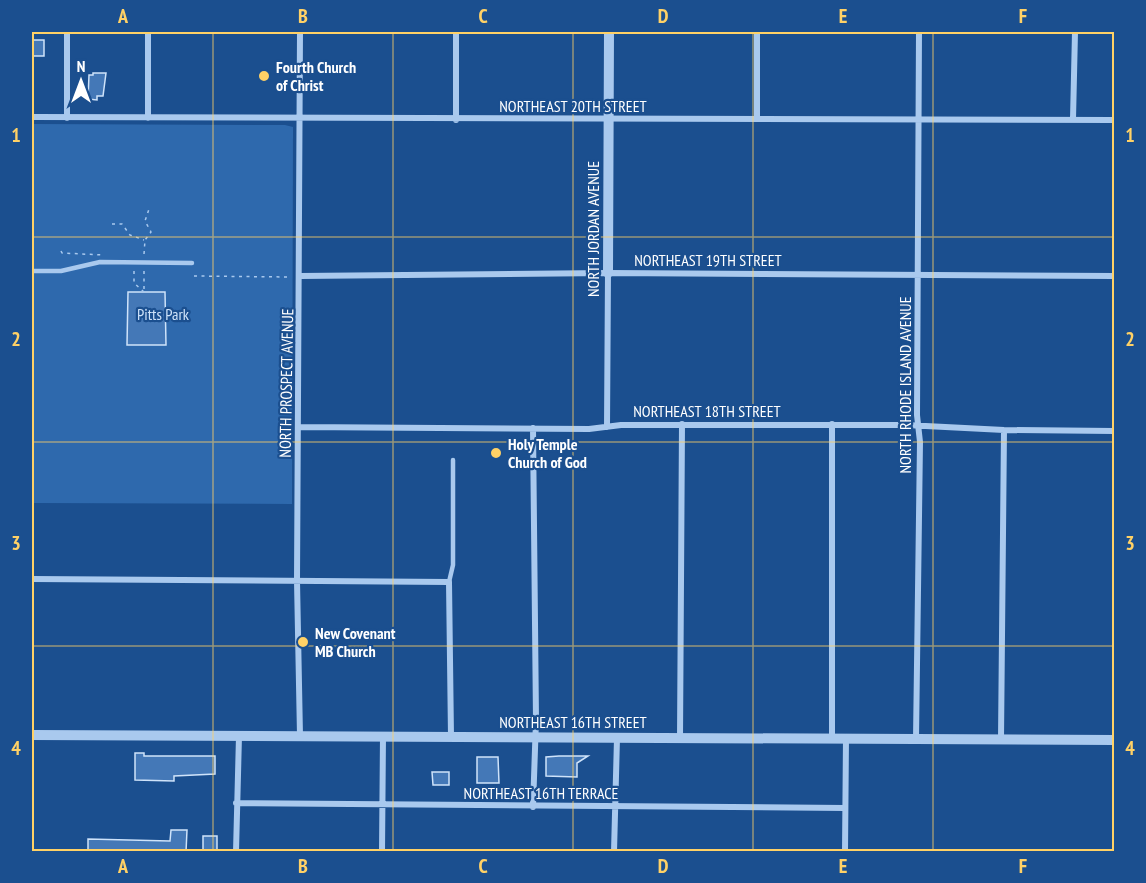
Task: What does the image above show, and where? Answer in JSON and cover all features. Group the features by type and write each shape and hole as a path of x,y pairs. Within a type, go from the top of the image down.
{"street":[{"path":"67,32 67,118"},
{"path":"148,32 148,118"},
{"name":"NORTH PROSPECT AVENUE","path":"300,32 297,581 300,736"},
{"path":"456,32 456,120"},
{"name":"NORTH JORDAN AVENUE","path":"607,427 609,32"},
{"path":"757,32 757,119"},
{"name":"NORTH RHODE ISLAND AVENUE","path":"916,739 919,32"},
{"path":"1073,119 1076,32"},
{"name":"NORTHEAST 20TH STREET","path":"32,117 456,120 1114,120"},
{"name":"NORTHEAST 19TH STREET","path":"300,276 608,273 1114,276"},
{"path":"680,738 682,424"},
{"name":"NORTHEAST 18TH STREET","path":"299,427 533,428 682,424 832,424 1004,430 1114,430"},
{"path":"832,424 832,738"},
{"path":"533,428 533,807"},
{"path":"1001,739 1004,430"},
{"path":"32,579 449,582 451,737"},
{"name":"NORTHEAST 16TH STREET","path":"32,735 1114,740"},
{"path":"236,852 239,736"},
{"path":"382,736 382,852"},
{"path":"614,852 617,738"},
{"path":"845,852 846,738"},
{"name":"NORTHEAST 16TH TERRACE","path":"236,803 845,808"}],"lane":[{"path":"32,271 61,271 102,262 192,263"},
{"path":"449,582 453,565 453,460"}],"path":[{"path":"144,247 145,240 151,232 145,221 150,206"},
{"path":"112,224 122,225 130,234 145,240"},
{"path":"62,251 103,253 102,262"},
{"path":"194,276 300,276"},
{"path":"134,279 134,283 144,292 144,279"}],"green space":[{"name":"Pitts Park","path":"32,124 285,125 293,127 292,504 32,503"}],"building":[{"path":"32,40 44,40 44,56 32,56"},
{"path":"106,73 103,96 97,96 97,100 88,99 89,75"},
{"path":"128,292 165,292 166,345 127,345"},
{"path":"135,753 144,753 144,756 215,756 215,774 174,776 174,781 135,780"},
{"path":"588,756 577,763 577,777 546,776 546,757"},
{"path":"477,757 498,757 499,783 477,783"},
{"path":"432,772 449,772 449,785 433,785"},
{"path":"171,830 187,830 186,852 88,852 88,839 170,841"},
{"path":"203,836 217,836 217,852 203,852"}],"place":[{"name":"Fourth Church of Christ","path":"264,76"},
{"name":"Holy Temple Church of God","path":"496,453"},
{"name":"New Covenant MB Church","path":"303,642"}]}
